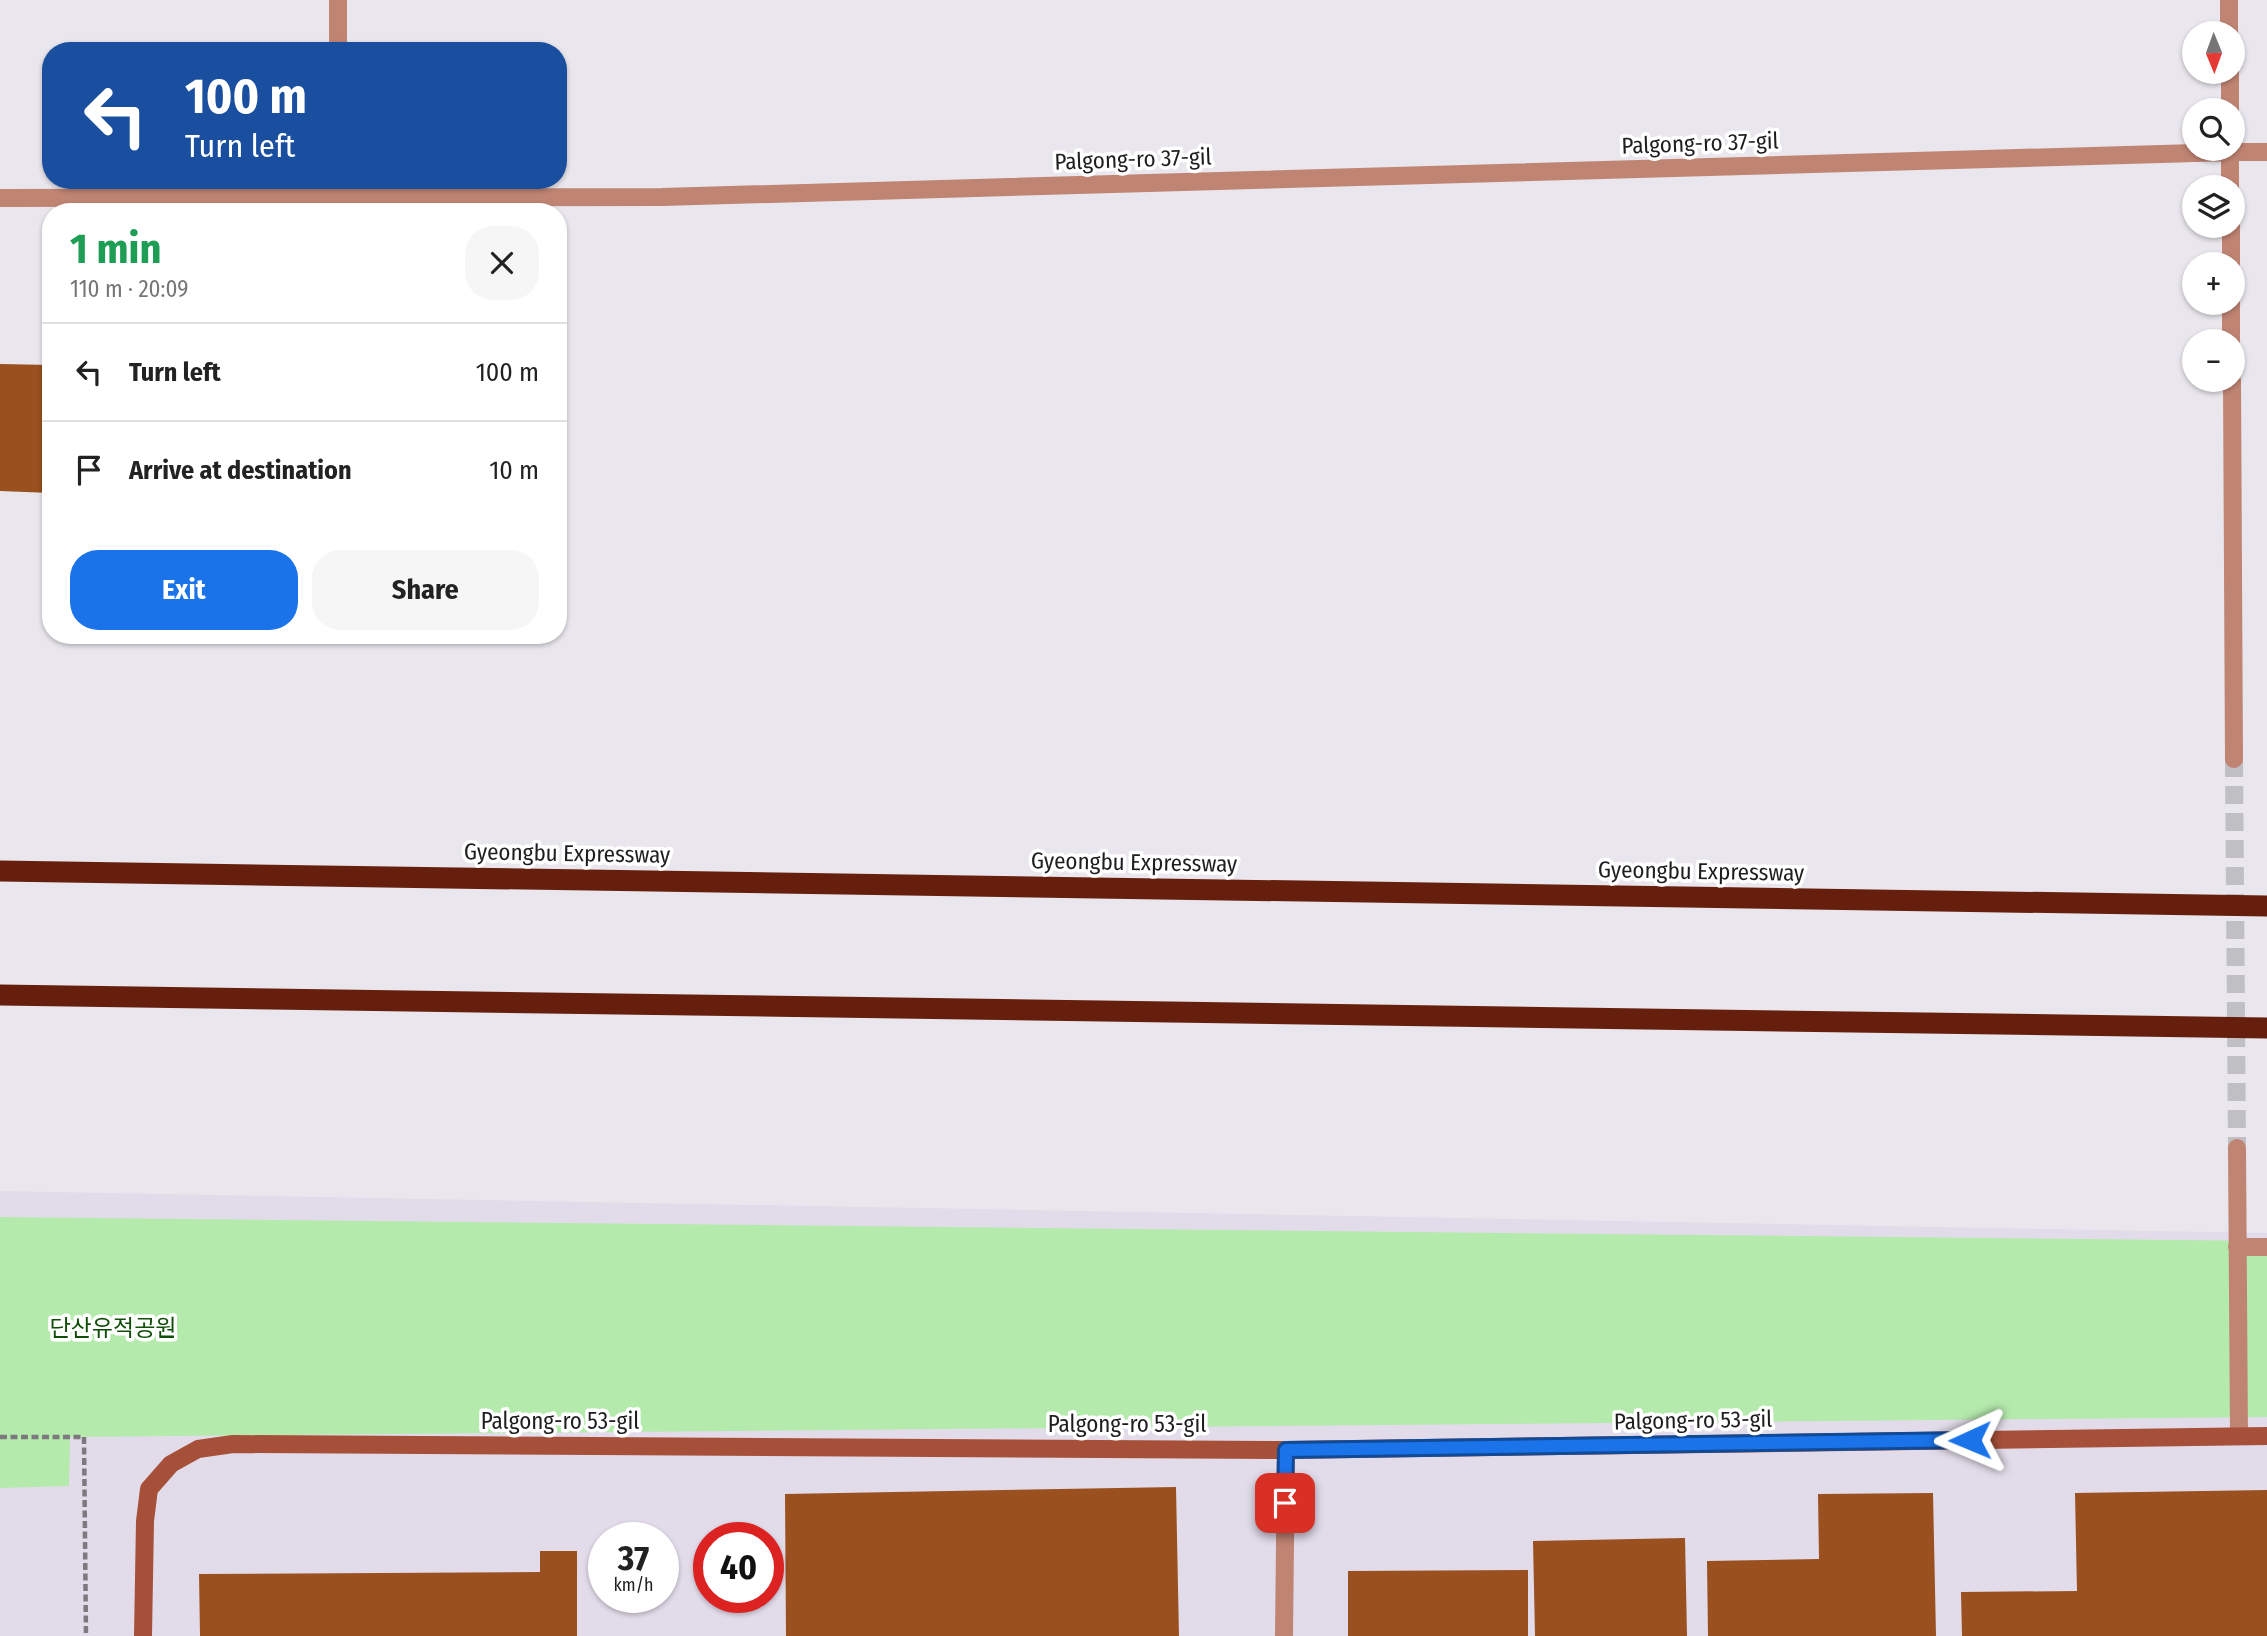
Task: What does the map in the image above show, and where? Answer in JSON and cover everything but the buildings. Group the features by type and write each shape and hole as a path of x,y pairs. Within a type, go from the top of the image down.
{"highway":[{"name":"Gyeongbu Expressway","path":"0,871 2267,906"},
{"path":"0,995 2267,1028"}],"street":[{"path":"338,0 338,42"},
{"path":"2229,0 2229,21"},
{"name":"Palgong-ro 37-gil","path":"0,198 339,189 662,197 2182,151"},
{"name":"Palgong-ro 37-gil","path":"2245,151 2267,152"},
{"path":"2232,392 2234,759"},
{"path":"2237,1148 2239,1436"},
{"path":"2237,1247 2267,1247"},
{"name":"Palgong-ro 53-gil","path":"143,1636 145,1521 149,1489 171,1464 198,1449 247,1444 1286,1450 2267,1436"},
{"path":"1284,1636 1286,1450"}],"path":[{"path":"0,1437 83,1437 86,1636"}],"shaded area":[{"path":"0,1191 2267,1233 2267,1636 0,1636"}],"green space":[{"name":"단산유적공원","path":"0,1217 2267,1241 2267,1417 70,1437 69,1486 0,1488"}],"tunnel":[{"path":"2234,759 2237,1148"}],"route":[{"path":"1285,1503 1286,1450 1970,1440"}]}
